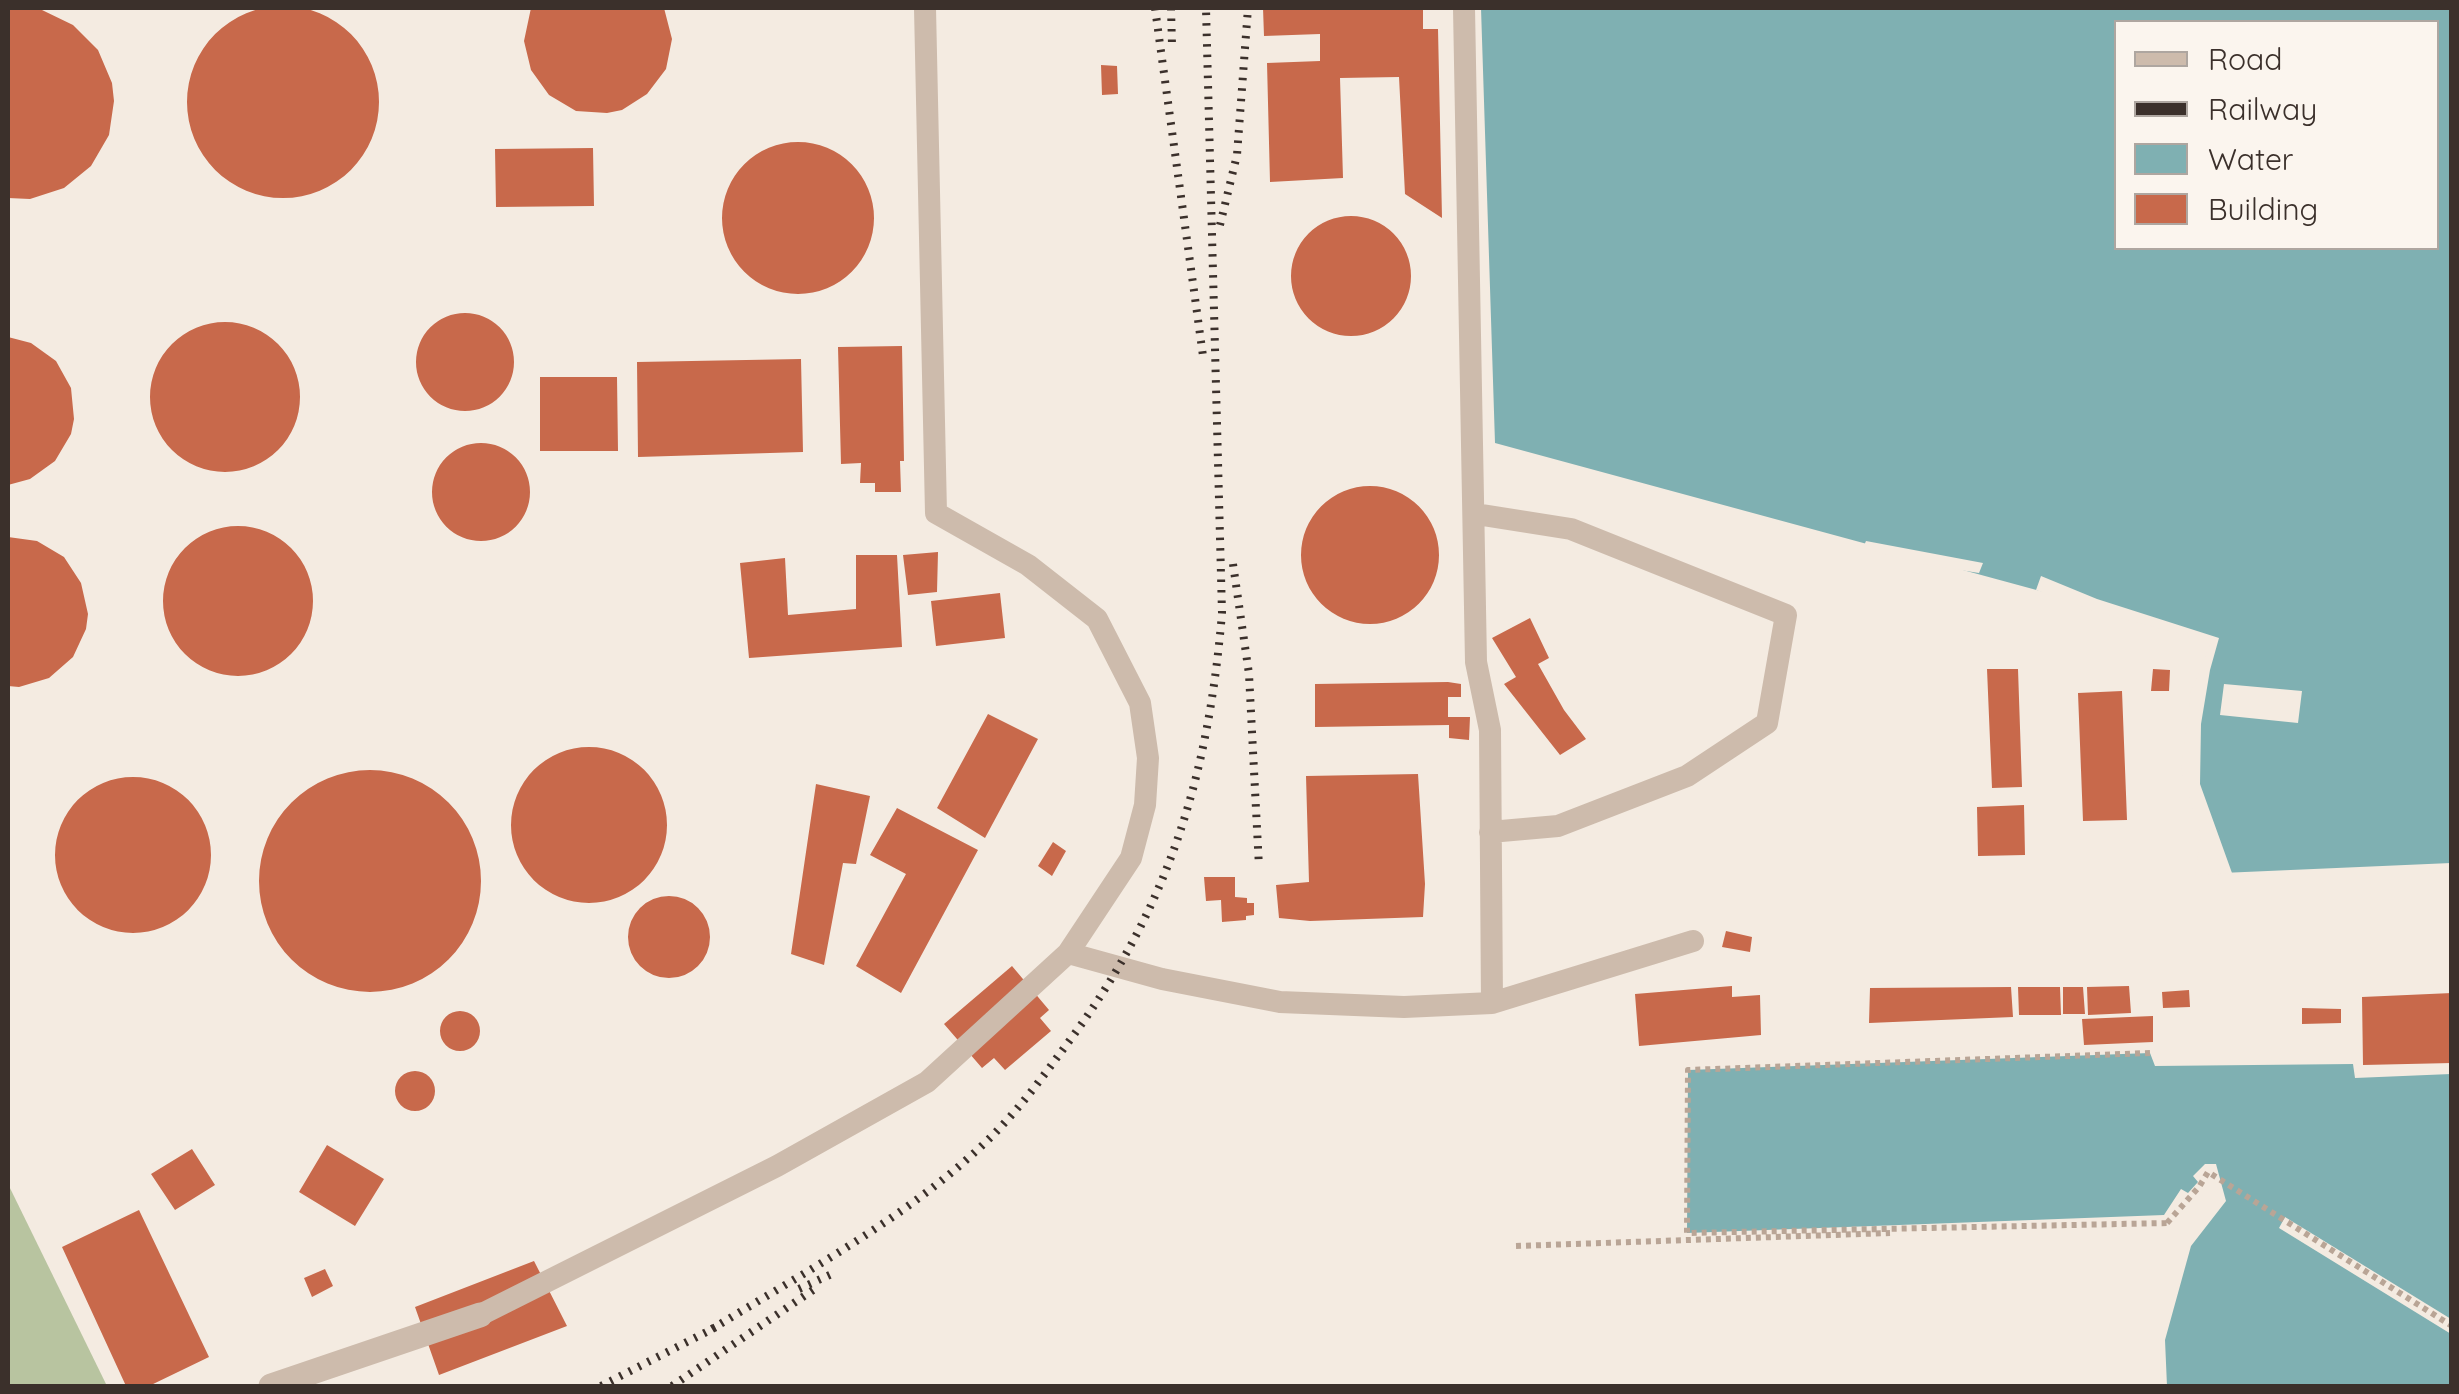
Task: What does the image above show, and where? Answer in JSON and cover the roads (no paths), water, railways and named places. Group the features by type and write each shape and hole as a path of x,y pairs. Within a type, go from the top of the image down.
{"street":[{"path":"271,1386 480,1314"}],"lane":[{"path":"480,1314 777,1166 927,1082 1068,954 1131,858 1145,805 1148,758 1140,703 1096,619 1028,565 936,513 925,8"},
{"path":"1464,8 1476,662 1490,730 1492,1003"},
{"path":"1476,514 1572,528 1786,616 1766,723 1687,776 1558,826 1490,832"},
{"path":"1068,954 1162,979 1280,1002 1404,1007 1492,1003 1693,941"}],"water":[{"path":"1481,8 2451,8 2451,863 2199,874 2206,835 2184,761 2217,639 1495,443"},
{"path":"2150,1053 2155,1066 2353,1064 2355,1078 2451,1074 2451,1386 2167,1386 2165,1340 2191,1246 2226,1201 2216,1164 2205,1164 2193,1176 2198,1182 2188,1193 2181,1189 2164,1215 1687,1233 1688,1070"}],"railway":[{"path":"1155,8 1203,356"},
{"path":"1171,8 1172,45"},
{"path":"712,1329 894,1216 961,1165 1002,1126 1100,997 1156,895 1176,842 1206,733 1222,613 1206,8"},
{"path":"1220,225 1237,155 1248,8"},
{"path":"1233,564 1249,674 1259,867"},
{"path":"799,1289 836,1272"},
{"path":"672,1386 816,1288"},
{"path":"601,1386 722,1324"}]}
